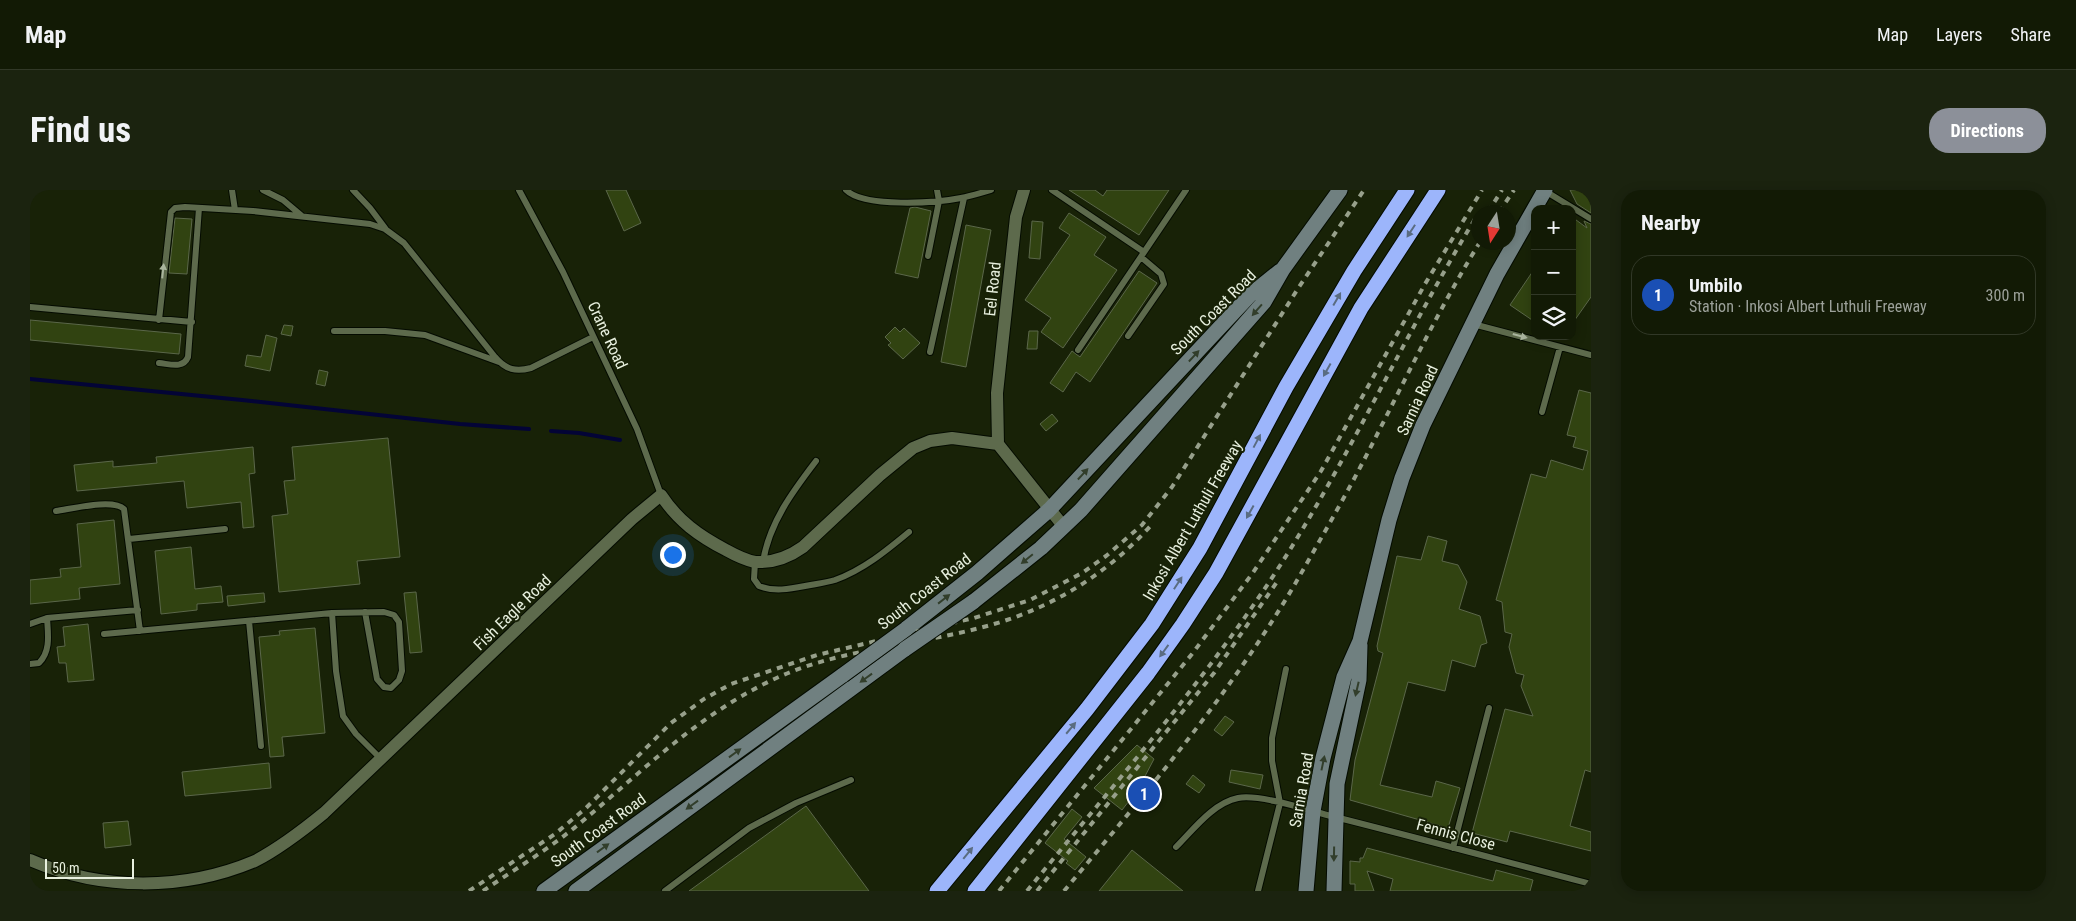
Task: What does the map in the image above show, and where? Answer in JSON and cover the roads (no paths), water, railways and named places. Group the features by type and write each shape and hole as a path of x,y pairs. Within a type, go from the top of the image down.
{"highway":[{"name":"Inkosi Albert Luthuli Freeway","path":"937,891 1087,709 1152,624 1200,548 1286,387 1354,270 1407,190"},
{"path":"975,891 1148,673 1183,624 1216,573 1361,308 1438,190"}],"street":[{"name":"Eel Road","path":"998,444 997,393 1016,217 1024,190"},
{"name":"South Coast Road","path":"576,891 905,649 973,602 1041,548 1064,527 1107,482 1264,302 1284,269 1340,190"},
{"name":"Sarnia Road","path":"1306,891 1313,811 1324,758 1344,677 1360,640 1389,520 1402,478 1423,426 1473,324 1518,235 1545,190"},
{"name":"South Coast Road","path":"544,891 906,629 977,573 1049,510 1250,295 1284,269"},
{"path":"662,495 680,520 701,536 743,558 759,562 788,556 803,547 880,475 913,448 930,441 952,438 998,444 1064,527"},
{"name":"Fish Eagle Road","path":"30,860 58,873 89,881 140,888 167,887 230,873 268,854 304,830 632,519 662,495"},
{"name":"Sarnia Road","path":"1334,891 1334,816 1340,767 1359,680 1360,640"}],"lane":[{"path":"232,190 235,210"},
{"path":"263,190 283,200 303,217"},
{"path":"353,190 386,229 400,239 422,264 500,363"},
{"name":"Crane Road","path":"519,190 563,272 644,445 662,495"},
{"path":"846,190 856,198 868,201 915,202 964,198 991,190"},
{"path":"928,256 939,201 937,190"},
{"path":"1052,190 1142,255 1161,274 1164,284 1128,336"},
{"path":"1078,350 1186,190"},
{"path":"1545,190 1591,219"},
{"path":"930,352 964,198"},
{"path":"159,320 170,212 177,207 235,210 370,224 386,229"},
{"path":"159,363 180,365 186,362 192,322 199,208"},
{"path":"30,307 192,322"},
{"path":"1473,324 1591,355"},
{"path":"334,331 385,331 425,335 500,363 516,371 531,368 593,338"},
{"path":"1542,412 1560,347"},
{"path":"816,461 771,530 754,579 759,586 777,590 792,589 834,580 875,560 909,532"},
{"path":"56,512 102,505 121,506 124,510 140,631"},
{"path":"128,539 226,529"},
{"path":"30,624 47,618 138,610"},
{"path":"104,634 332,613 365,612 384,612 394,615 399,619 402,671 399,680 391,688 384,687 377,679 365,612"},
{"path":"332,613 337,679 343,716 356,734 381,759"},
{"path":"30,664 39,663 46,654 48,639 47,618"},
{"path":"249,621 261,746"},
{"path":"1258,891 1280,803 1272,761 1272,738 1275,715 1286,669"},
{"path":"1453,848 1489,708"},
{"path":"665,891 749,828 796,803 851,780"},
{"name":"Fennis Close","path":"1176,847 1205,818 1231,800 1246,798 1280,803 1334,816 1591,884"},
{"path":"564,877 576,891"}],"waterway":[{"path":"30,379 460,424 529,429"},
{"path":"551,431 579,433 620,440"}],"railway":[{"path":"469,891 555,834 586,808 671,723 704,699 731,684 817,655 974,618 1030,600 1082,573 1106,556 1142,525 1172,487 1299,287 1364,190"},
{"path":"999,891 1192,654 1252,574 1321,471 1425,284 1482,190"},
{"path":"1492,205 1502,190"},
{"path":"1504,205 1514,190"},
{"path":"1027,891 1191,690 1281,564 1357,434 1452,257 1471,226"},
{"path":"1064,891 1186,742 1270,625 1347,492 1431,330 1475,250"},
{"path":"483,891 568,833 670,746 693,729 717,712 770,681 824,661 994,624 1039,607 1081,585 1101,571 1137,540 1153,523"},
{"path":"1037,891 1214,673 1279,579"}],"place":[{"name":"Umbilo","path":"1144,794"}]}
